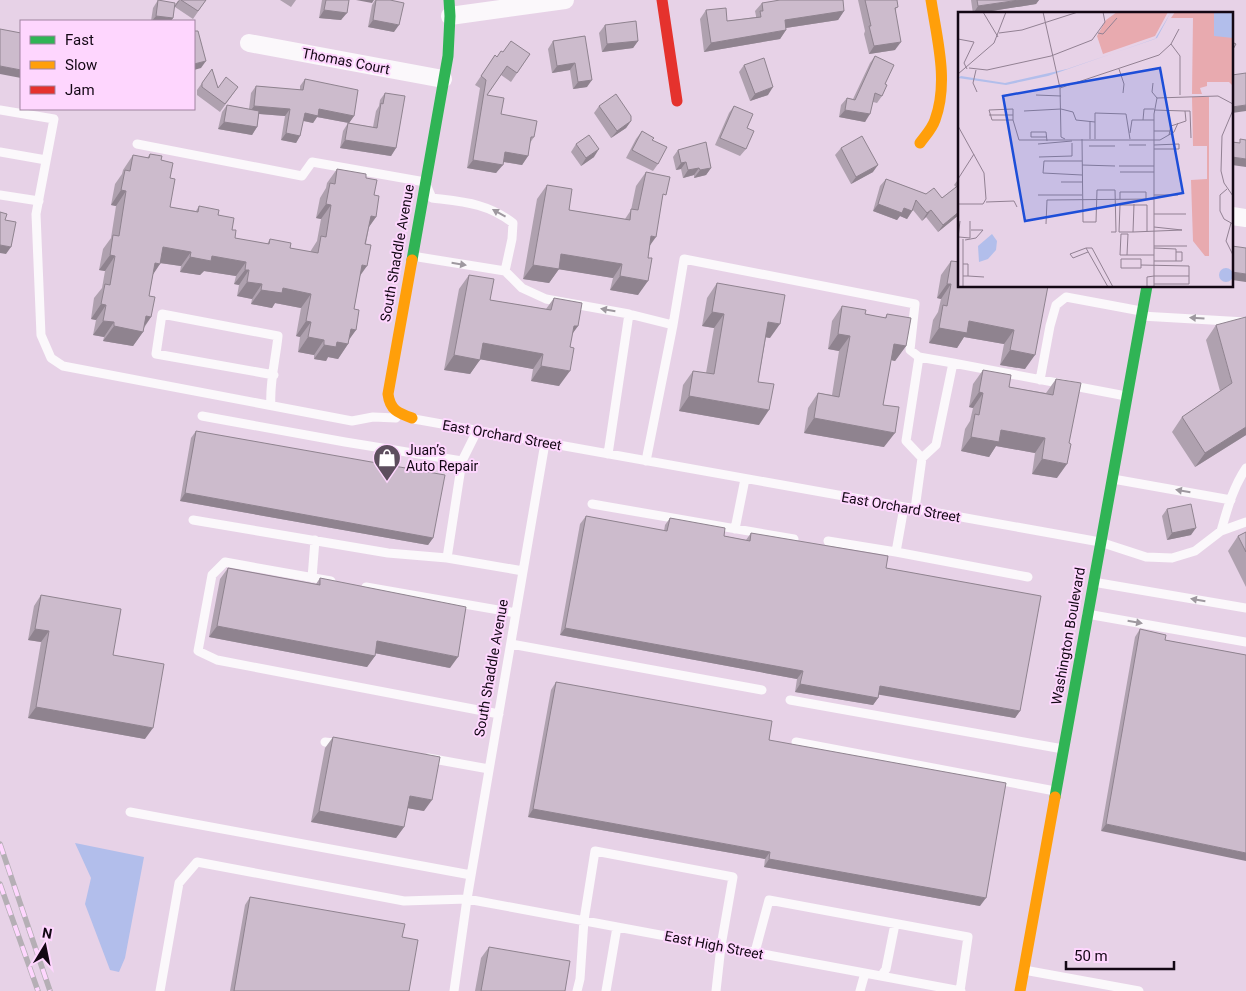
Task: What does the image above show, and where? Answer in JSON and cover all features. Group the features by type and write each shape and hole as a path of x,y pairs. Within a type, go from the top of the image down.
{"street":[{"path":"449,8 565,0"},
{"path":"662,0 677,101"},
{"path":"920,143 934,122 941,94 942,77 931,0"},
{"name":"South Shaddle Avenue","path":"412,418 392,410 388,394 448,56 449,8"},
{"name":"Thomas Court","path":"249,43 443,79"},
{"name":"Washington Boulevard","path":"1020,991 1147,288"}],"lane":[{"name":"East Orchard Street","path":"0,110 54,119 36,214 41,335 51,358 63,366 352,421 373,417 412,418 1100,542 1146,557 1172,558 1195,551 1220,531"},
{"path":"137,144 302,176 312,162 425,182 432,198 476,204 498,212 513,223 506,272"},
{"path":"0,152 46,160"},
{"path":"0,195 39,201"},
{"path":"412,256 506,272 522,288 546,300 629,314 673,325"},
{"path":"646,461 673,325 684,258 915,304 910,350 919,357 1126,396"},
{"path":"1040,380 1056,305 1066,298 1142,313 1246,322"},
{"path":"271,405 270,394 274,375 278,336 162,314 156,354 274,375"},
{"path":"608,454 629,314"},
{"path":"919,357 906,441 922,458"},
{"path":"914,509 922,458 936,445 952,363"},
{"path":"202,416 462,461"},
{"path":"447,558 462,461 477,430"},
{"name":"South Shaddle Avenue","path":"454,991 467,899 545,443"},
{"path":"1220,531 1240,476 1246,468"},
{"path":"1111,478 1231,500"},
{"path":"735,529 745,479"},
{"path":"592,504 794,539"},
{"path":"896,552 904,507"},
{"path":"193,520 388,553 447,558 523,571"},
{"path":"1220,531 1246,522"},
{"path":"312,578 315,540"},
{"path":"828,541 1028,577"},
{"path":"341,583 225,562 212,575 198,651 217,660 499,714"},
{"path":"1093,582 1246,608"},
{"path":"360,586 516,614"},
{"path":"1087,614 1246,642"},
{"path":"511,644 762,690"},
{"path":"790,700 1063,749"},
{"path":"324,742 352,746"},
{"path":"796,742 1055,791"},
{"path":"415,756 489,769"},
{"path":"130,812 471,875"},
{"path":"577,991 580,979 584,920 595,851 733,877 721,946 716,991"},
{"name":"East High Street","path":"160,991 179,883 197,862 404,901 467,899 960,991"},
{"path":"755,952 769,900 968,937 960,991"},
{"path":"881,976 886,969 895,924"},
{"path":"606,991 617,926"},
{"path":"1023,970 1139,991"},
{"path":"860,991 865,973"}],"water":[{"path":"75,843 144,857 125,958 119,972 110,970 85,904 91,878"}],"building":[{"path":"158,0 175,3 173,18 156,16"},
{"path":"181,0 206,0 198,11"},
{"path":"326,0 349,0 347,13 324,10"},
{"path":"376,0 404,3 399,25 373,20"},
{"path":"780,0 843,0 844,11 785,20 786,30 711,43 706,10 726,8 727,21 761,17 760,11 763,11 762,3"},
{"path":"865,0 897,0 898,7 895,8 901,42 874,46"},
{"path":"977,0 1019,0 978,6"},
{"path":"636,21 638,41 607,44 605,25"},
{"path":"0,29 20,33 20,70 0,66"},
{"path":"195,31 198,31 206,61 195,64"},
{"path":"585,36 592,80 578,82 575,63 557,66 553,41"},
{"path":"511,41 530,54 517,73 507,66 487,95 504,98 501,114 537,121 534,137 531,137 528,156 505,152 503,165 473,160 486,80 481,76 495,55 497,57 501,51 503,52"},
{"path":"875,56 894,65 885,84 887,85 882,96 875,93 870,114 845,110 847,98 855,100"},
{"path":"764,58 773,87 755,94 744,65"},
{"path":"212,69 218,88 226,77 238,87 225,104 202,87 202,83"},
{"path":"1246,73 1246,105 1234,107 1234,75"},
{"path":"305,79 358,90 354,116 319,109 318,116 305,113 300,136 286,133 290,109 254,106 256,86 303,90"},
{"path":"385,93 405,96 396,148 345,140 348,123 377,128 381,103 383,104"},
{"path":"616,94 631,116 631,121 617,131 599,106"},
{"path":"227,105 259,111 257,127 224,122"},
{"path":"734,106 753,114 747,128 754,131 746,149 720,138"},
{"path":"642,131 654,138 652,140 667,147 658,164 632,150"},
{"path":"589,135 599,149 586,158 576,144"},
{"path":"862,136 878,165 856,177 841,148"},
{"path":"1240,139 1246,140 1246,159 1234,157 1234,142 1240,143"},
{"path":"706,142 711,168 688,170 686,162 681,163 678,150"},
{"path":"150,154 162,156 161,160 173,163 170,178 175,179 170,207 198,212 199,206 219,210 218,215 234,218 232,230 236,230 235,238 269,244 270,239 291,243 290,248 318,253 321,236 326,237 331,205 326,204 330,183 335,184 337,169 366,174 366,178 377,180 374,195 379,196 376,217 371,216 365,244 371,245 367,266 362,265 354,309 359,310 356,330 351,329 348,344 337,342 336,347 324,345 324,340 308,337 311,322 306,321 311,294 283,288 282,293 261,290 262,284 247,282 249,270 245,270 246,262 212,256 211,261 190,257 191,252 163,247 160,264 155,263 149,296 155,297 151,317 146,316 143,332 114,326 114,322 103,321 106,305 101,304 105,284 110,285 115,256 110,255 113,235 119,236 126,191 121,190 125,170 130,171 133,155 149,158"},
{"path":"646,172 670,177 666,195 663,194 656,237 651,236 648,258 652,258 648,281 620,276 622,264 561,254 559,269 533,265 547,185 572,189 569,210 630,220 631,209 638,210"},
{"path":"886,179 926,194 934,188 942,198 958,186 958,213 943,225 931,210 927,213 916,200 912,211 904,208 902,213 878,204"},
{"path":"0,212 7,214 5,220 16,222 11,247 0,245"},
{"path":"1234,246 1246,248 1246,274 1234,272"},
{"path":"951,261 958,262 958,288 1048,288 1035,355 1010,350 1014,330 969,321 967,333 939,328 943,305 947,306 951,284 947,284"},
{"path":"469,275 494,279 490,300 551,310 554,298 582,303 578,326 574,326 570,347 574,348 570,371 541,366 543,354 483,343 480,360 454,355"},
{"path":"717,283 785,295 780,324 768,322 758,382 774,384 769,410 689,396 693,371 714,374 724,314 712,312"},
{"path":"842,306 866,310 865,314 886,318 887,314 911,318 906,346 894,344 883,405 899,407 895,433 814,418 818,393 839,397 850,336 838,334"},
{"path":"1246,317 1246,427 1205,453 1182,417 1232,383 1216,325"},
{"path":"983,370 1011,375 1009,387 1053,395 1056,379 1081,383 1069,443 1071,444 1067,464 1042,459 1045,438 1001,430 999,442 971,437 975,414 979,415 983,393 979,392"},
{"path":"196,431 445,475 433,538 185,493"},
{"path":"1191,504 1196,528 1172,533 1167,509"},
{"path":"586,516 667,531 670,518 725,528 724,536 750,541 751,533 888,556 886,568 1041,596 1020,711 880,686 878,698 800,684 803,671 565,628"},
{"path":"1246,532 1246,552 1238,536"},
{"path":"228,568 320,585 320,578 466,607 458,657 377,641 375,656 217,626"},
{"path":"41,595 121,609 113,655 164,664 153,728 36,707 49,631 35,629"},
{"path":"1140,629 1166,635 1165,640 1246,655 1246,853 1106,824"},
{"path":"556,682 772,721 769,740 1006,783 986,898 769,859 770,852 533,809"},
{"path":"333,737 440,757 432,800 410,796 404,827 319,811"},
{"path":"250,897 405,924 402,937 418,940 409,991 234,991"},
{"path":"489,947 570,961 565,991 481,991"}],"railway":[{"path":"0,844 50,991"},
{"path":"0,884 38,991"}],"traffic: fast":[{"path":"412,260 448,56 449,0"},
{"path":"1055,797 1147,288"}],"traffic: slow":[{"path":"920,143 934,123 941,91 941,60 931,0"},
{"path":"412,260 388,394 393,407 412,418"},
{"path":"1020,991 1055,797"}],"traffic: jam":[{"path":"662,0 677,101"}],"place":[{"name":"Juan’s Auto Repair","path":"387,482"}]}
